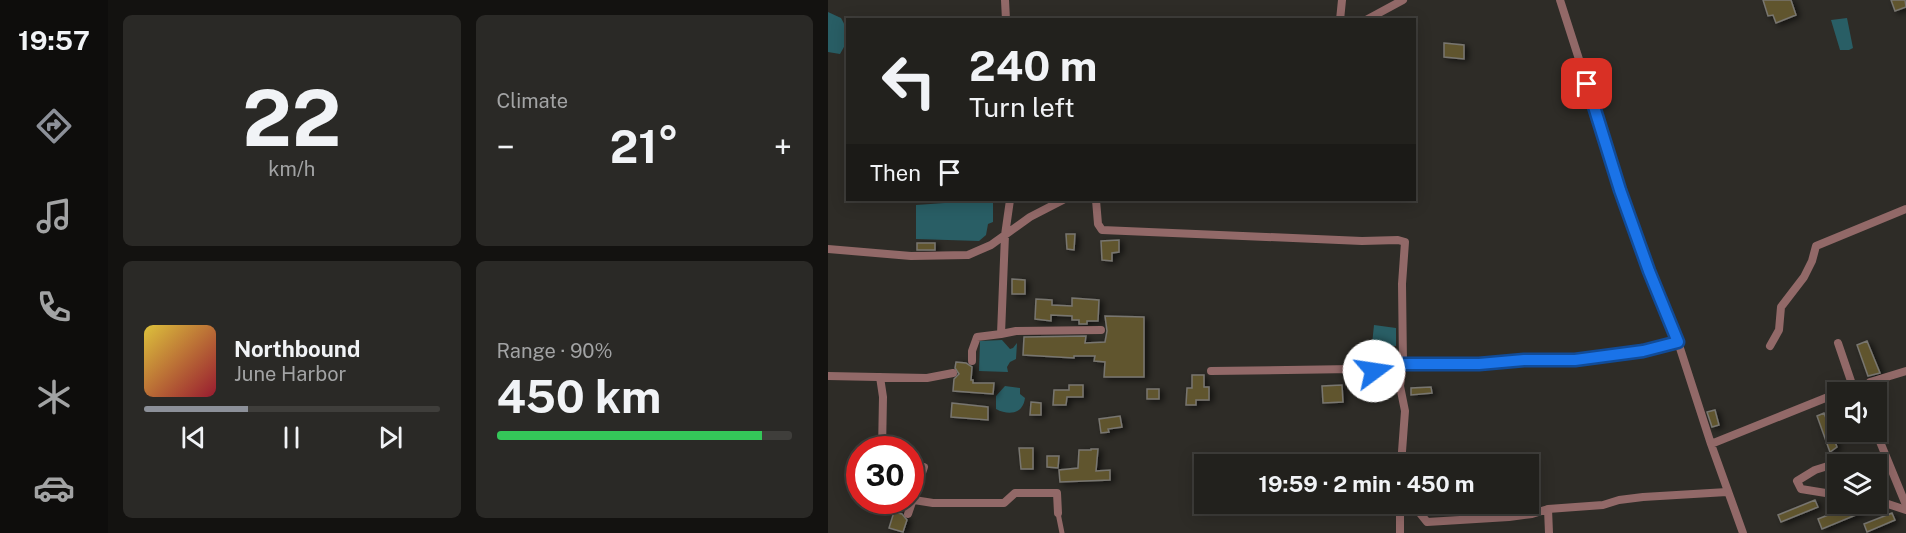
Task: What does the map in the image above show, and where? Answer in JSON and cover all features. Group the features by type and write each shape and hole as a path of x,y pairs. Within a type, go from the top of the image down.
{"street":[{"path":"1005,0 1006,18"},
{"path":"1340,18 1342,0"},
{"path":"1370,18 1403,0"},
{"path":"1560,0 1620,190 1678,342 1727,492 1743,533"},
{"path":"1001,334 1005,235 1010,201"},
{"path":"828,249 911,256 968,255 991,245 1030,218 1061,201"},
{"path":"1096,201 1098,224 1102,230 1362,241 1398,240 1405,243 1400,386 1405,411 1402,454"},
{"path":"1770,346 1779,330 1781,307 1803,277 1812,261 1816,246 1906,208"},
{"path":"972,361 972,351 977,337 1016,331 1101,330"},
{"path":"1211,371 1353,369 1374,371 1390,364 1479,364 1524,360 1575,360 1643,351 1678,342"},
{"path":"1838,343 1851,382"},
{"path":"1870,382 1906,371"},
{"path":"828,375 927,378 953,373"},
{"path":"880,377 883,397 882,436"},
{"path":"1711,444 1827,397"},
{"path":"1880,442 1906,507"},
{"path":"1827,466 1815,470 1797,481 1801,489 1827,493"},
{"path":"1539,512 1548,509 1603,505 1642,497 1727,492"},
{"path":"924,501 1004,502 1014,493 1057,493 1062,533"},
{"path":"1887,503 1906,507"},
{"path":"1548,509 1549,533"},
{"path":"1400,514 1400,533"},
{"path":"1421,514 1427,522 1532,514"}],"water":[{"path":"828,12 841,18 846,40 840,54 828,52"},
{"path":"1847,18 1853,48 1840,50 1831,20"},
{"path":"993,201 993,222 988,224 986,235 979,241 916,239 916,205"},
{"path":"1374,325 1396,328 1396,346 1372,344"},
{"path":"1002,340 1010,349 1017,343 1016,359 1010,362 1007,367 1008,372 979,371 980,341"},
{"path":"1005,386 1020,388 1020,394 1025,398 1024,403 1015,412 996,409 996,396"}],"building":[{"path":"1763,0 1791,0 1796,15 1776,23 1773,15 1768,16"},
{"path":"1891,0 1905,0 1906,7 1895,11"},
{"path":"1444,43 1464,45 1464,59 1444,57"},
{"path":"1066,234 1075,234 1074,250 1067,249"},
{"path":"1119,240 1119,252 1112,253 1112,261 1102,260 1101,241"},
{"path":"917,243 935,243 935,250 917,250"},
{"path":"1012,279 1025,280 1025,294 1012,294"},
{"path":"1072,298 1099,300 1098,321 1079,324 1079,320 1072,320 1072,316 1051,315 1051,321 1035,319 1036,299 1052,300 1052,305 1072,306"},
{"path":"1105,316 1144,317 1144,377 1104,377 1105,362 1094,361 1095,356 1074,356 1074,358 1023,355 1024,337 1086,336 1085,343 1105,342 1107,331"},
{"path":"1867,341 1880,373 1868,376 1857,345"},
{"path":"956,362 966,363 972,367 971,380 973,383 994,383 993,394 953,391 954,379 959,374 955,368"},
{"path":"1192,375 1204,375 1204,387 1209,387 1209,400 1196,400 1196,405 1186,405 1187,388 1192,388"},
{"path":"1069,385 1083,385 1083,397 1067,397 1066,405 1053,405 1054,390 1069,390"},
{"path":"1342,385 1343,402 1323,403 1322,386"},
{"path":"1431,387 1432,393 1411,395 1411,388"},
{"path":"1147,389 1159,389 1159,399 1147,399"},
{"path":"1031,402 1041,403 1041,415 1030,415"},
{"path":"952,403 988,407 988,420 951,417"},
{"path":"1715,410 1719,425 1712,427 1707,412"},
{"path":"1824,413 1827,421 1827,442 1835,442 1837,447 1830,452 1817,416"},
{"path":"1120,416 1122,427 1108,429 1109,432 1101,433 1099,419"},
{"path":"1019,448 1033,448 1033,469 1021,469"},
{"path":"1098,449 1096,471 1110,470 1110,480 1060,482 1059,470 1078,468 1079,450"},
{"path":"1047,456 1059,456 1058,468 1047,467"},
{"path":"1815,500 1818,507 1781,522 1778,515"},
{"path":"1892,513 1895,520 1867,532 1864,524"},
{"path":"893,514 902,514 907,520 903,532 889,528"},
{"path":"1831,514 1858,514 1822,529 1818,519"}],"route":[{"path":"1374,371 1390,364 1479,364 1524,360 1575,360 1643,351 1678,342 1620,190 1587,84"}]}
